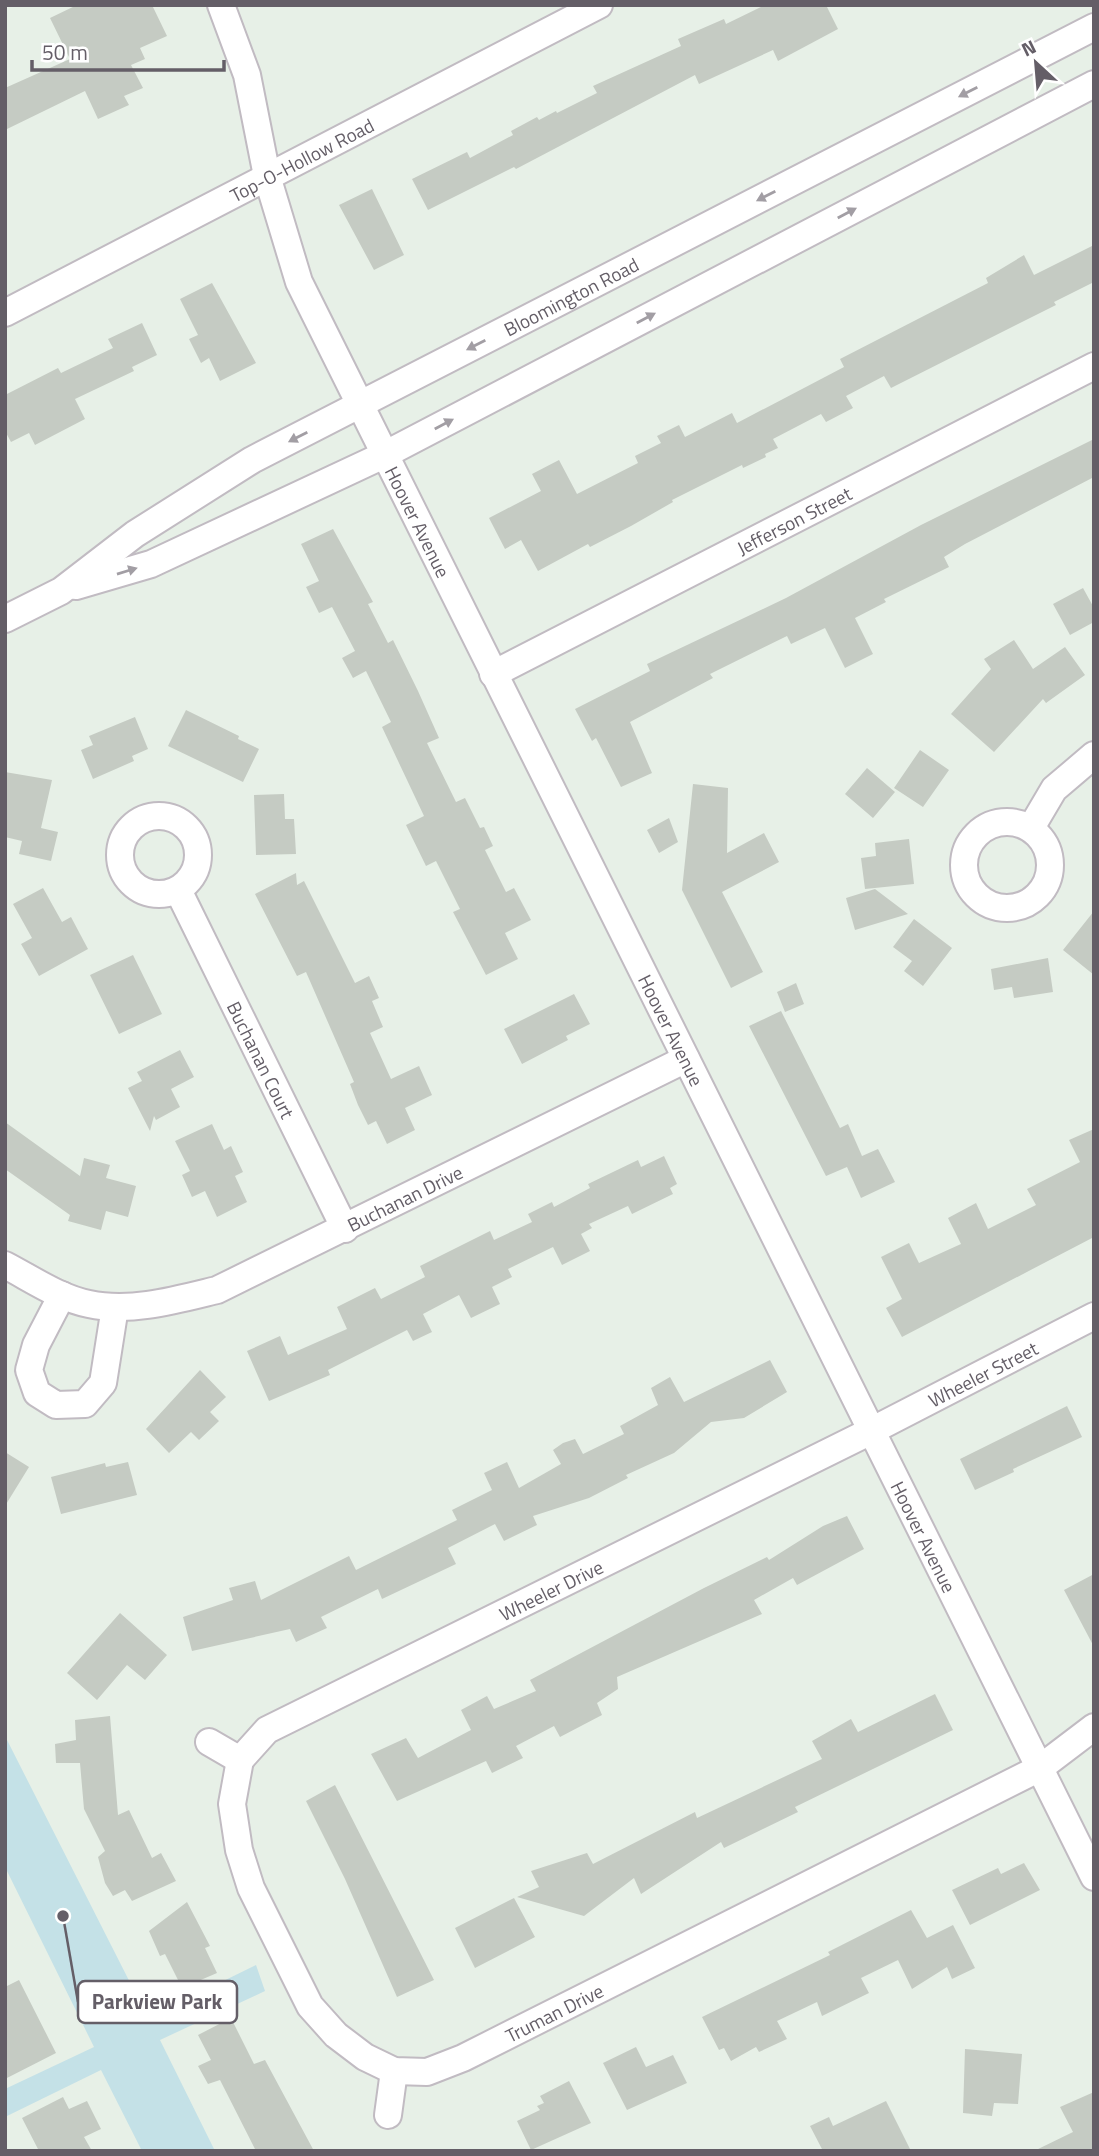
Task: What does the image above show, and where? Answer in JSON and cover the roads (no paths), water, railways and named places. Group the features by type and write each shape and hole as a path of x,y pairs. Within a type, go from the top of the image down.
{"street":[{"name":"Hoover Avenue","path":"221,5 247,75 267,176 299,282 358,406 1094,1877"},
{"name":"Top-O-Hollow Road","path":"5,313 599,5"},
{"name":"Bloomington Road","path":"61,591 135,534 252,460 1094,27"},
{"name":"Bloomington Road","path":"5,619 61,591 151,564 384,455 1094,84"},
{"name":"Jefferson Street","path":"493,674 1094,366"},
{"path":"1031,828 1054,789 1094,755"},
{"name":"Buchanan Court","path":"178,890 345,1229"},
{"name":"Buchanan Drive","path":"5,1265 62,1295 88,1304 115,1307 166,1303 217,1290 685,1059"},
{"path":"62,1295 36,1345 29,1370 37,1393 56,1405 85,1404 103,1383 115,1307"},
{"name":"Wheeler Street","path":"871,1431 1094,1315"},
{"name":"Wheeler Drive","path":"240,1760 267,1730 871,1431"},
{"name":"Truman Drive","path":"240,1760 232,1804 239,1850 251,1888 310,2006 336,2035 365,2057 394,2071 427,2072 463,2057 1040,1768 1094,1727"},
{"path":"209,1742 240,1760"},
{"path":"388,2115 394,2071"}],"place":[{"name":"Parkview Park","path":"63,1916"}]}
